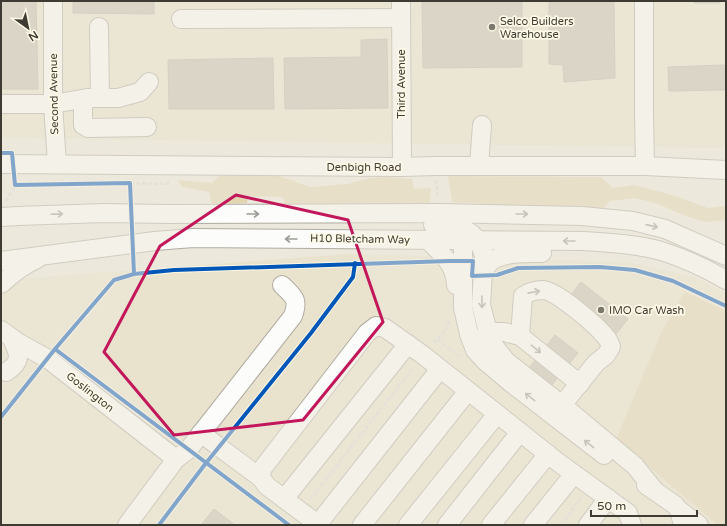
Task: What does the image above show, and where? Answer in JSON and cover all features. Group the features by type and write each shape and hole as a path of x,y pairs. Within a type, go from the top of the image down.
{"street":[{"name":"Second Avenue","path":"53,1 53,104 57,164"},
{"path":"644,1 645,166"},
{"path":"181,19 401,9"},
{"name":"Third Avenue","path":"401,9 402,167"},
{"path":"98,27 91,99 83,125 88,128 148,127"},
{"path":"1,104 53,104 91,99 118,98 140,92 149,82"},
{"path":"479,166 482,125"},
{"name":"Denbigh Road","path":"7,164 402,167 645,166 726,170"},
{"name":"H10 Bletcham Way","path":"3,210 151,214 483,214 582,216 633,221 665,229 726,256"},
{"name":"H10 Bletcham Way","path":"194,214 218,223 242,227 338,225 456,226 468,236"},
{"path":"475,350 469,334 463,308 470,221 483,214"},
{"path":"468,236 484,255 481,306 488,332 495,347 506,361 555,409 636,480 655,490 681,517 699,525"},
{"name":"H10 Bletcham Way","path":"1,260 155,241 193,238 428,240 468,236 584,241 628,245 661,251 702,266 720,277"},
{"path":"428,240 453,268 456,281 457,306 466,336 475,350 485,361 512,383 555,409"},
{"name":"H10 Bletcham Way","path":"484,272 490,262 503,256 520,253 605,253 638,257 720,277"},
{"path":"1,284 28,263 48,254"},
{"path":"127,525 176,459 188,450 202,433 293,316 296,306 294,297 282,285"},
{"path":"520,336 523,296 530,291 544,290 557,295 596,327 606,337 612,347 606,355 596,363 580,384 555,409"},
{"path":"261,478 262,469 367,333 376,326 385,328 408,344 574,474 628,513 632,525"},
{"path":"512,383 506,370 483,341 483,337 488,332 504,332 520,336 580,384"},
{"path":"3,372 15,366 18,360 18,351 8,338"},
{"name":"Goslington","path":"8,338 48,359 176,459"},
{"path":"284,498 408,344"},
{"path":"202,433 261,478 267,486 318,525 440,369"},
{"path":"362,525 468,391"},
{"path":"408,525 497,414"},
{"path":"447,525 520,432"},
{"path":"491,525 548,454"},
{"path":"534,525 574,474"},
{"path":"588,525 608,498"}],"path":[{"path":"3,210 15,185 7,164"},
{"path":"434,166 440,214"},
{"path":"122,183 168,184"},
{"path":"130,183 130,191"},
{"path":"15,185 23,185"}],"highlighted area":[{"path":"236,195 348,220 383,322 303,420 174,435 104,352 160,246"}],"shaded area":[{"path":"1,1 726,1 726,148 1,138"},
{"path":"277,175 310,187 348,184 369,178 388,177 412,179 414,189 431,188 430,203 285,204 283,197 248,196 247,203 212,204 209,192 182,187 178,180 212,183 219,176"},
{"path":"448,176 601,177 613,188 634,185 672,195 708,208 726,206 726,220 705,222 683,215 658,204 635,198 610,201 604,208 535,207 452,202"},
{"path":"349,254 628,262 694,277 726,293 726,517 719,525 1,525 1,280"},
{"path":"685,292 726,311 726,525 718,525 616,439 661,333"}],"building":[{"path":"1,1 36,1 38,89 1,89"},
{"path":"73,1 154,1 154,14 73,13"},
{"path":"422,1 522,1 522,67 423,68"},
{"path":"549,1 614,1 615,78 564,82 563,65 549,64"},
{"path":"693,1 720,1 720,3 694,3"},
{"path":"387,39 388,108 285,109 284,58 361,57 361,40"},
{"path":"273,58 274,109 169,109 168,60"},
{"path":"724,65 726,90 669,91 668,67"},
{"name":"IMO Car Wash","path":"581,282 628,319 616,334 581,306 563,305"},
{"path":"555,335 578,353 551,386 529,368"},
{"path":"214,509 235,525 201,525"}],"cycle path":[{"path":"1,153 12,153 15,185 130,183 134,274"},
{"path":"1,417 55,349 114,280 134,274 174,270 449,261 473,261 472,276 497,275 518,268 600,267 635,270 673,281 726,306"},
{"path":"159,525 206,463 311,333 353,277 355,263"},
{"path":"55,349 289,525"}],"place":[{"name":"Selco Builders Warehouse","path":"492,27"},
{"name":"IMO Car Wash","path":"601,310"}]}
